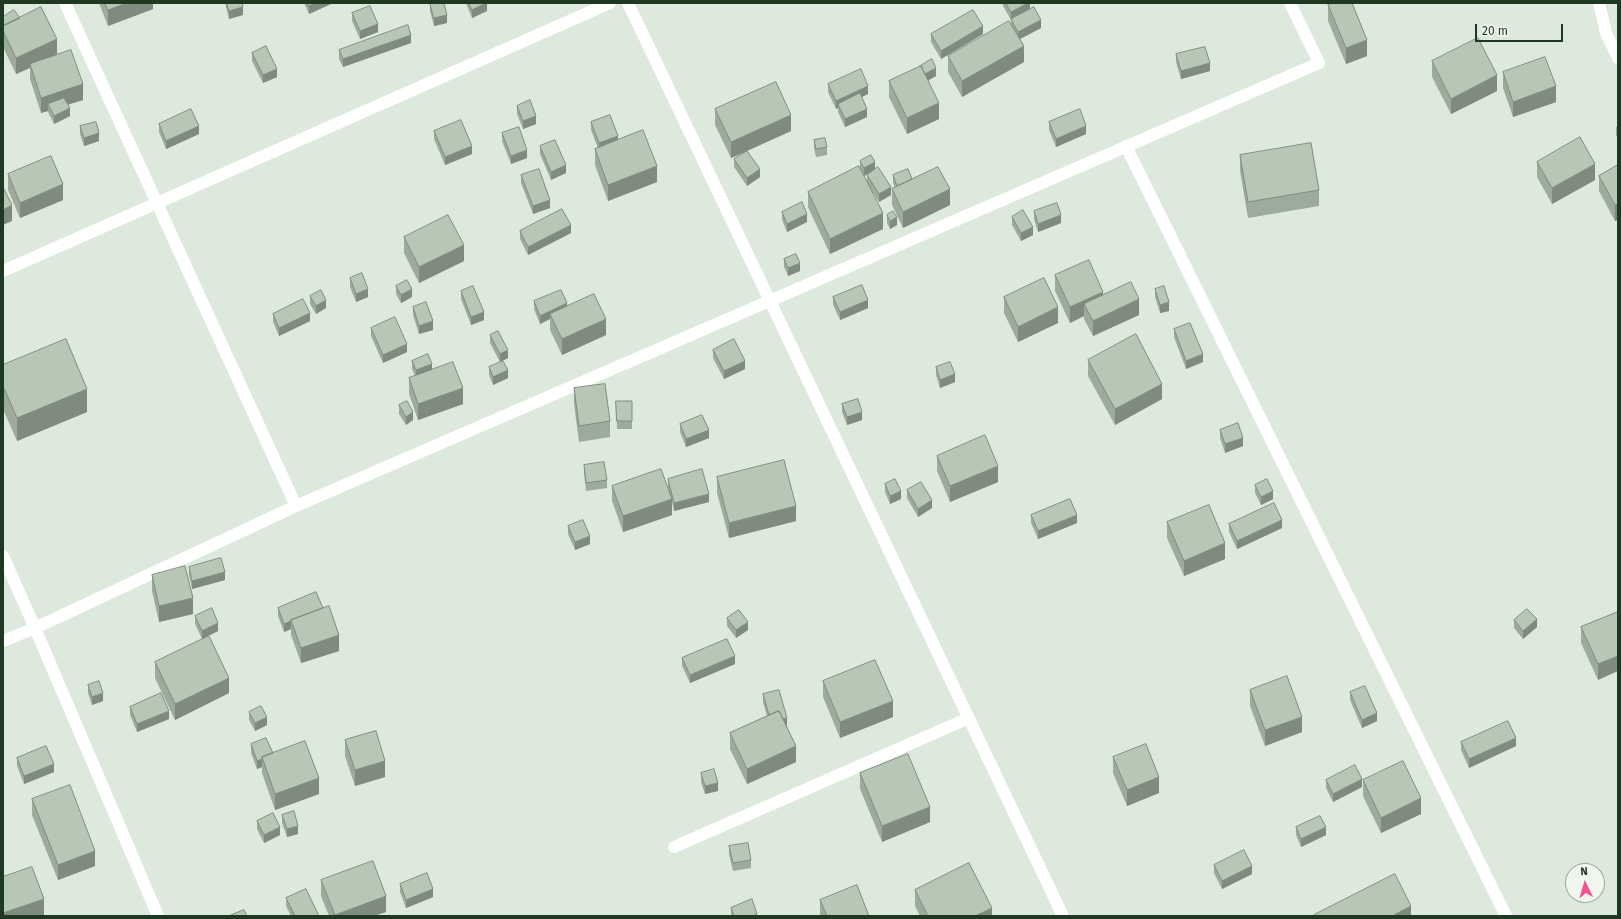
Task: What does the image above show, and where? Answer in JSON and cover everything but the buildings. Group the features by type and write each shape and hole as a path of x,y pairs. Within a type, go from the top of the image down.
{"street":[{"path":"65,3 296,506"},
{"path":"3,271 610,3"},
{"path":"628,3 1063,916"},
{"path":"3,641 35,628 296,506 1319,63 1290,3"},
{"path":"1599,3 1606,33 1618,58"},
{"path":"1126,146 1506,916"},
{"path":"3,556 158,916"},
{"path":"674,847 969,718"}]}
